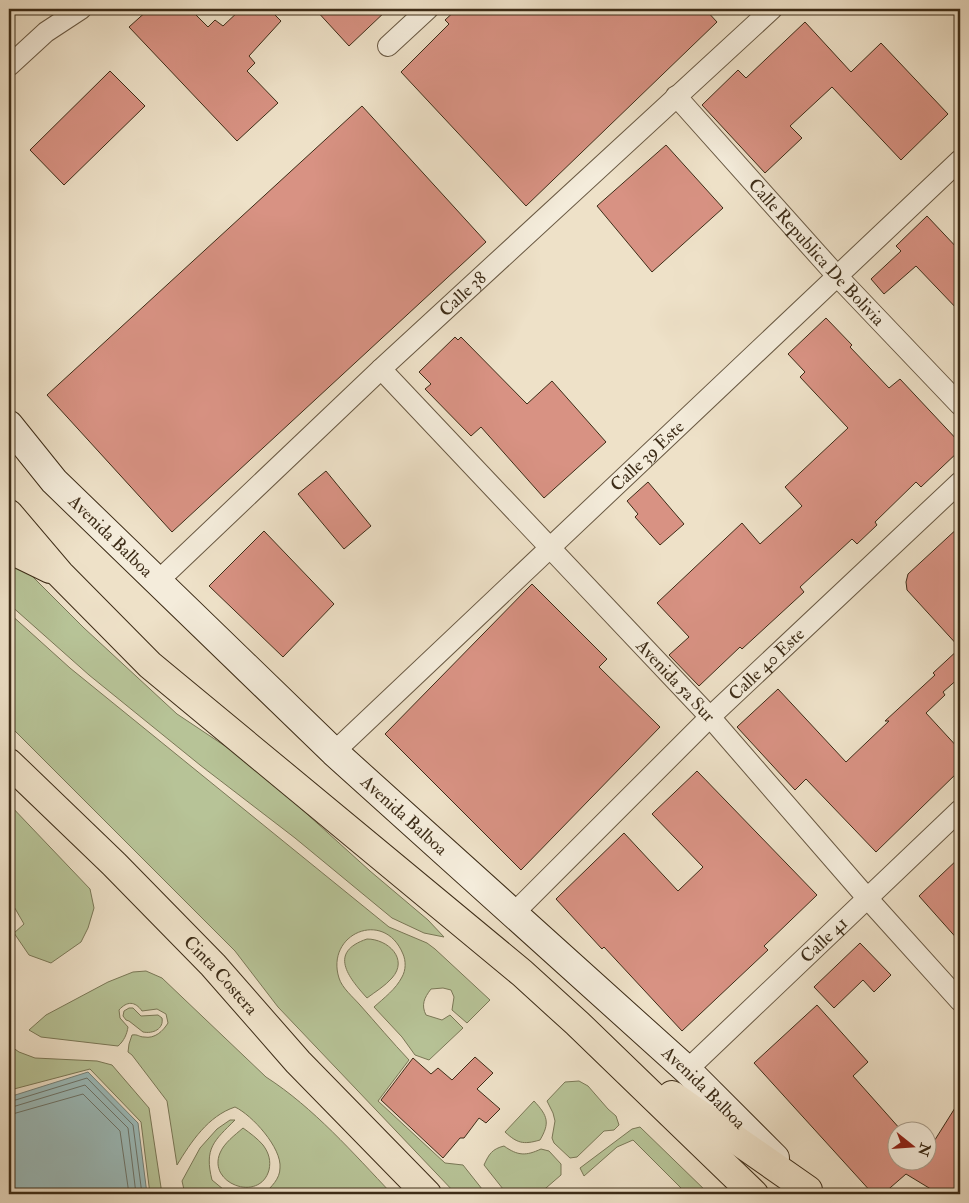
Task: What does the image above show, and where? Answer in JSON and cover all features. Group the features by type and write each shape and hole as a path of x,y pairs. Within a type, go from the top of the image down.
{"highway":[{"path":"9,514 60,574 150,665 479,936 577,1023 754,1194"},
{"path":"9,549 60,574"},
{"name":"Cinta Costera","path":"12,765 114,864 206,958 298,1062 427,1194"},
{"path":"577,1023 712,1124 810,1192"}],"main road":[{"name":"Avenida Balboa","path":"9,425 54,482 334,752 687,1070 810,1192"}],"street":[{"path":"9,66 46,32 57,15 81,9"},
{"path":"388,46 428,9"},
{"name":"Calle 38","path":"157,582 381,368 772,9"},
{"name":"Calle Republica De Bolivia","path":"676,96 838,276 960,405"},
{"name":"Calle 39 Este","path":"334,752 960,160"},
{"name":"Avenida 5a Sur","path":"381,368 710,717 868,899 960,1001"},
{"name":"Calle 40 Este","path":"513,914 710,717 960,482"},
{"name":"Calle 41","path":"687,1070 960,810"}],"green space":[{"path":"9,560 30,574 84,628 177,714 237,754 428,920 444,937 424,933 392,918 295,838 200,765 89,675 9,604"},
{"path":"9,613 70,668 389,927 427,943 490,1000 467,1023 452,1010 454,997 451,990 443,988 431,989 424,1002 426,1015 442,1020 450,1015 463,1028 429,1060 415,1055 402,1037 374,1007 397,985 404,971 404,957 394,940 383,932 371,930 359,932 348,939 340,949 337,962 339,978 343,985 409,1060 378,1101 445,1163 463,1165 486,1194 456,1194 278,1007 235,951 9,725"},
{"path":"9,804 90,889 94,908 88,928 81,942 51,963 29,955 14,933 24,924 9,898"},
{"path":"367,939 382,942 389,946 397,957 398,964 397,971 392,978 367,998 348,974 345,958 348,951 355,944"},
{"path":"146,971 162,978 266,1077 284,1089 317,1117 392,1194 264,1194 275,1182 280,1172 276,1151 265,1133 249,1117 235,1107 225,1111 208,1123 194,1139 177,1165 167,1101 128,1052 132,1035 142,1037 155,1036 168,1023 166,1014 157,1009 142,1011 137,1005 131,1003 122,1007 119,1010 120,1018 128,1027 125,1037 118,1046 41,1037 29,1030 46,1015 108,982 133,972"},
{"path":"133,1008 141,1016 158,1015 162,1018 160,1028 154,1031 143,1032 123,1016 124,1011"},
{"path":"9,1045 19,1052 35,1058 97,1061 112,1065 149,1108 162,1194 150,1194 141,1122 90,1069 14,1089 9,1084"},
{"path":"579,1081 588,1086 616,1116 619,1125 614,1130 604,1131 577,1157 570,1158 554,1143 552,1138 555,1121 547,1101 565,1082"},
{"path":"534,1101 545,1115 546,1124 543,1134 540,1140 534,1142 525,1143 517,1141 505,1132"},
{"path":"230,1120 235,1120 216,1140 210,1152 209,1160 212,1180 229,1194 185,1194 182,1181 200,1148 217,1129"},
{"path":"640,1127 709,1194 687,1194 633,1140 617,1147 584,1176 580,1168 632,1129"},
{"path":"243,1128 263,1145 270,1160 269,1170 264,1180 256,1186 236,1186 227,1181 221,1173 218,1164 220,1153 224,1146"},
{"path":"504,1146 522,1154 541,1149 549,1151 561,1164 561,1175 539,1194 507,1194 484,1165 491,1153"}],"water":[{"path":"88,1072 138,1123 147,1194 9,1194 9,1097"}],"building":[{"path":"149,9 190,9 208,27 215,20 223,26 241,9 269,9 281,21 249,56 255,63 247,71 278,103 237,141 129,27"},
{"path":"315,9 388,9 349,46"},
{"path":"457,9 705,9 717,22 526,206 401,72 449,24 445,20"},
{"path":"805,22 851,72 881,43 948,114 901,160 832,87 790,126 802,138 765,173 702,105 738,70 746,78"},
{"path":"110,71 145,106 64,185 30,150"},
{"path":"362,106 486,242 172,532 47,395"},
{"path":"666,145 723,208 652,272 597,206"},
{"path":"927,216 960,251 960,312 916,266 884,294 871,279 901,251 896,246"},
{"path":"826,318 852,345 850,347 889,388 900,379 960,443 960,450 921,487 916,482 875,522 877,525 857,544 852,539 800,587 804,592 742,649 740,647 699,686 669,655 689,637 657,603 742,523 760,544 802,506 785,487 848,428 800,377 805,372 788,354"},
{"path":"455,337 458,340 461,337 527,404 552,381 606,442 544,498 481,427 471,436 425,389 431,384 419,372"},
{"path":"326,471 371,526 344,549 298,494"},
{"path":"648,482 684,524 660,545 635,517 638,514 627,501"},
{"path":"960,526 960,648 907,590 906,582 908,574"},
{"path":"264,531 334,604 283,657 209,586"},
{"path":"532,584 607,659 599,667 660,727 521,870 385,734"},
{"path":"960,648 960,677 943,692 945,695 926,713 960,750 960,770 876,852 806,779 795,790 737,727 778,689 846,762"},
{"path":"697,771 817,895 764,946 768,950 682,1031 604,947 602,949 556,899 624,833 678,891 703,867 652,814"},
{"path":"960,857 960,942 919,896"},
{"path":"860,943 891,975 874,992 863,980 834,1008 814,987"},
{"path":"817,1005 868,1062 853,1076 892,1120 886,1120 886,1170 936,1170 936,1138 960,1100 960,1184 954,1194 939,1194 906,1174 883,1194 873,1194 754,1063"},
{"path":"475,1057 493,1073 477,1089 500,1109 486,1123 479,1118 464,1138 460,1138 443,1158 381,1100 413,1058 431,1074 438,1068 452,1080"}]}
